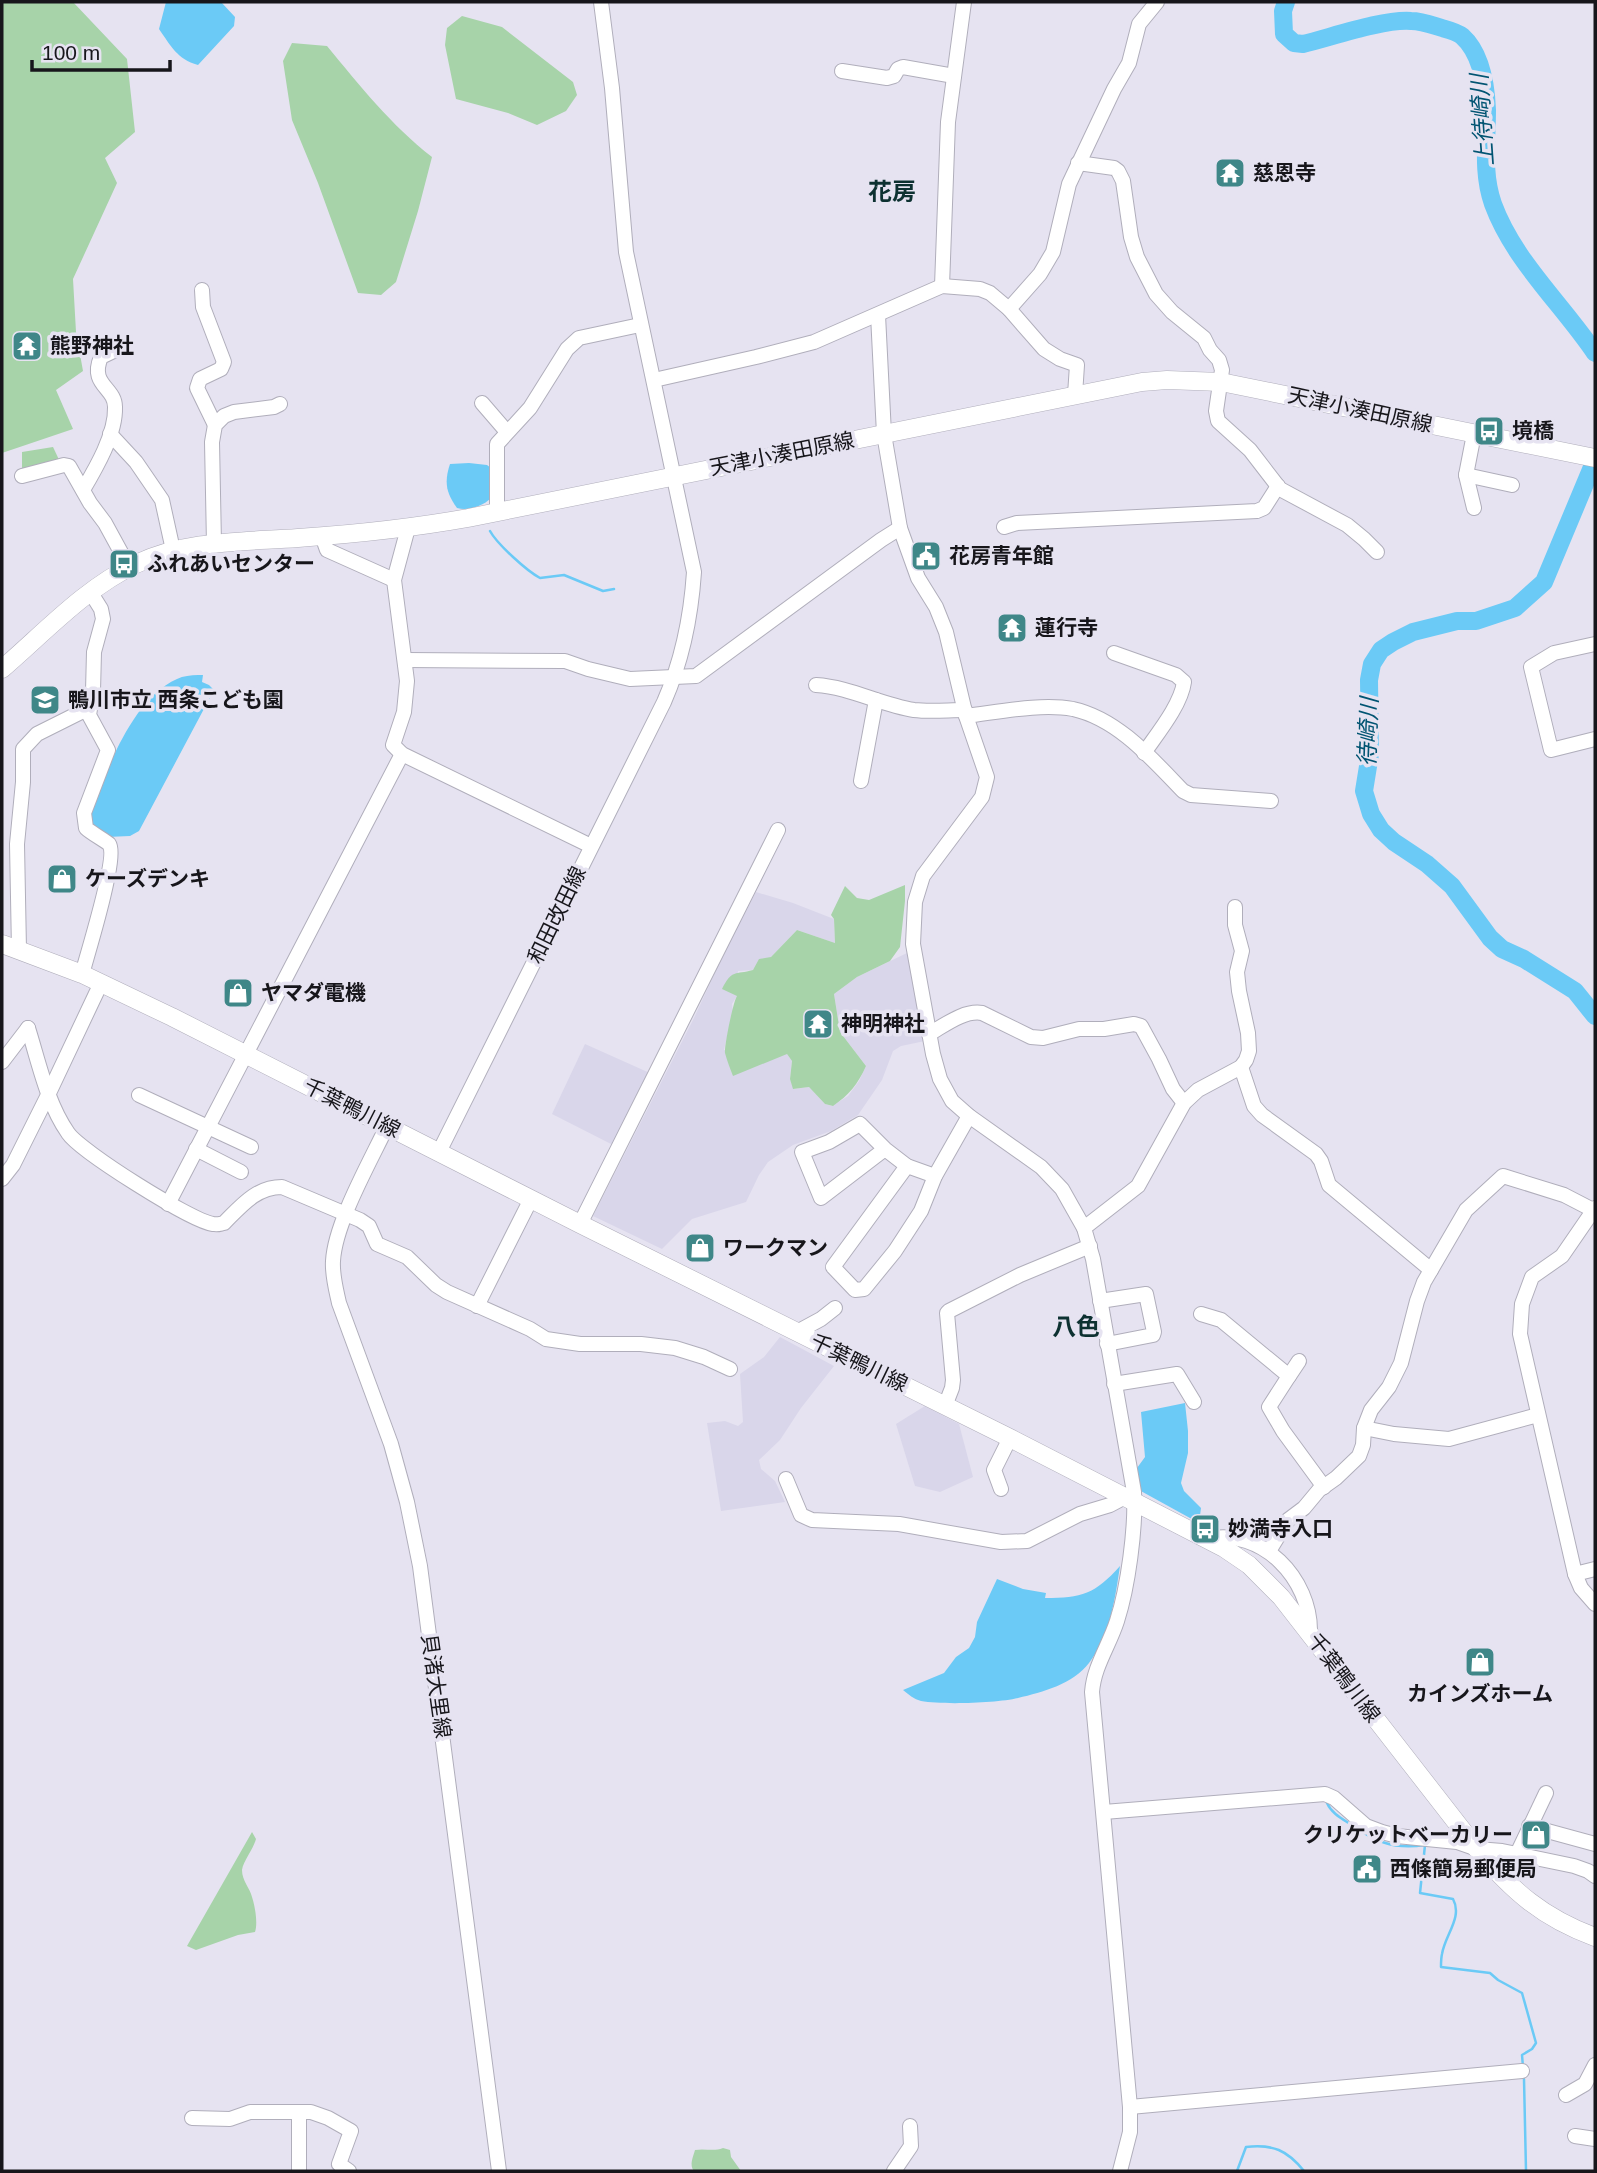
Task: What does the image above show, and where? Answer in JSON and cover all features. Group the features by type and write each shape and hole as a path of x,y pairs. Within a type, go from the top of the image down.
{"main road":[{"name":"天津小湊田原線","path":"2,669 91,593 129,568 173,550 214,544 408,528 497,513 1156,380 1221,382 1588,457"},
{"name":"千葉鴨川線","path":"10,947 101,982 1010,1438 1239,1558 1276,1591 1310,1632 1507,1884 1525,1900 1564,1924 1595,1937"}],"street":[{"name":"和田改田線","path":"439,1152 674,678 691,612 694,572 626,252 612,88 601,2"},
{"path":"942,286 948,122 964,2"},
{"path":"1009,309 1040,274 1053,252 1066,194 1078,163 1129,63 1139,24 1157,2"},
{"path":"842,71 887,78 894,76 898,69 903,67 954,76"},
{"path":"1078,163 1114,168 1123,181 1131,237 1156,293 1172,312 1204,338 1210,350 1220,360 1222,370 1216,411 1218,421 1250,450 1280,489 1347,525 1377,552"},
{"path":"654,380 756,358 814,342 942,286 980,289 990,293 1009,309 1044,349 1077,365 1075,395"},
{"path":"202,290 203,307 224,362 221,369 200,379 197,388 215,425"},
{"path":"878,315 884,434 900,528 918,578 943,625 965,713 985,768 987,782 982,797 923,876 915,902 913,944 929,1034 942,1085 952,1101 1049,1174 1067,1197 1084,1228 1100,1301 1130,1499 1122,1601 1117,1622 1093,1678 1092,1692 1130,2107 1130,2132 1120,2171"},
{"path":"497,513 497,444 530,408 568,349 579,338 640,325"},
{"path":"83,490 101,459 116,407 97,375 97,365 101,357 120,348"},
{"path":"482,403 507,432"},
{"path":"214,544 212,442 215,425 224,416 234,412 279,404"},
{"path":"110,434 135,462 162,500 173,550"},
{"path":"1474,434 1466,475 1475,509"},
{"path":"22,476 69,466 105,523 129,568"},
{"path":"1466,475 1512,485"},
{"path":"1004,527 1017,523 1257,512 1265,508 1278,486"},
{"path":"408,528 394,580 407,681 404,712 393,745 402,754 591,846"},
{"path":"405,660 565,661 630,679 696,676 900,528"},
{"path":"322,536 327,550 394,580"},
{"path":"82,974 102,905 111,847 86,828 84,813 108,750 91,721 89,708 93,691 94,652 103,619 101,609 91,593"},
{"path":"1595,644 1554,653 1531,667 1551,750 1595,739"},
{"path":"1114,653 1175,675 1184,682 1183,690 1165,723 1144,752"},
{"path":"816,685 831,686 915,710 965,713 1037,708 1073,709 1108,722 1191,795 1271,800"},
{"path":"861,781 876,700"},
{"path":"10,947 23,782 23,749 37,734 89,708"},
{"path":"168,1204 402,754"},
{"path":"580,1224 778,830"},
{"path":"1084,1228 1139,1186 1184,1103 1198,1090 1241,1067 1246,1060 1249,1051 1237,972 1242,951 1235,925 1236,907"},
{"path":"2,1179 13,1166 101,982"},
{"path":"929,1034 963,1015 975,1012 1031,1037 1043,1038 1080,1029 1104,1030 1134,1024 1141,1026 1173,1089 1184,1103"},
{"path":"2,1062 28,1028 54,1106 71,1137 168,1204 212,1224 224,1223 247,1199 263,1190 282,1187 346,1213 369,1226 377,1244 407,1257 436,1285 546,1339 580,1344 641,1344 675,1348 730,1369"},
{"path":"1241,1067 1254,1106 1262,1115 1316,1153 1329,1185 1431,1270"},
{"path":"139,1095 251,1147"},
{"path":"907,1166 833,1267 855,1290 864,1289 895,1251 921,1211 935,1176 969,1116"},
{"path":"885,1149 821,1198 802,1152 829,1142 860,1124 907,1166 935,1176"},
{"name":"貝渚大里線","path":"387,1126 337,1237 333,1260 334,1281 339,1303 391,1444 407,1502 420,1566 499,2171"},
{"path":"196,1149 241,1172"},
{"path":"1269,1551 1288,1520 1359,1456 1364,1428 1371,1410 1389,1387 1401,1363 1416,1301 1431,1270 1466,1210 1503,1176 1564,1195 1594,1209 1562,1256 1532,1277 1522,1304 1520,1334 1575,1574 1581,1588 1595,1604"},
{"path":"477,1306 531,1199"},
{"path":"945,1406 953,1388 947,1313 1020,1275 1090,1246"},
{"path":"1100,1301 1146,1294 1154,1332 1153,1335 1107,1344"},
{"path":"797,1332 835,1308"},
{"path":"1201,1314 1221,1320 1289,1376"},
{"path":"1299,1361 1269,1407 1324,1487"},
{"path":"1114,1384 1177,1374 1194,1402"},
{"path":"1364,1428 1448,1439 1538,1415"},
{"path":"1001,1489 994,1470 1010,1438"},
{"path":"786,1479 801,1515 812,1520 899,1524 1001,1542 1027,1541 1080,1514 1130,1499"},
{"path":"1207,1539 1225,1536 1269,1551 1286,1568 1302,1595 1309,1614 1310,1632"},
{"path":"1575,1574 1595,1569"},
{"path":"1517,1854 1546,1793"},
{"path":"1104,1812 1325,1794 1334,1798 1366,1826 1396,1836 1457,1842 1477,1849 1502,1851 1593,1869"},
{"path":"1529,1826 1595,1844"},
{"path":"1566,2095 1585,2084 1595,2066"},
{"path":"1130,2107 1522,2071"},
{"path":"192,2118 230,2119 250,2112 311,2112 351,2131 339,2164 349,2171"},
{"path":"299,2113 299,2171"},
{"path":"894,2171 911,2146 910,2126"},
{"path":"1575,2136 1595,2139"}],"shaded area":[{"path":"756,892 834,919 835,943 797,930 770,958 764,958 753,970 738,971 737,996 732,1004 733,1012 724,1050 787,1054 792,1061 790,1078 794,1089 809,1087 825,1104 832,1106 848,1096 866,1066 840,1032 834,994 857,977 907,953 925,1041 901,1046 893,1051 882,1080 858,1115 831,1131 793,1145 768,1162 746,1202 692,1219 662,1249 593,1216"},
{"path":"585,1044 652,1074 615,1146 552,1114"},
{"path":"780,1337 834,1366 780,1440 759,1460 761,1469 775,1481 785,1502 721,1511 707,1423 725,1421 738,1426 743,1422 740,1374 764,1357"},
{"path":"925,1406 959,1424 973,1477 940,1492 915,1486 896,1424"}],"green space":[{"path":"2,2 73,2 127,59 135,132 105,158 117,183 73,279 76,332 83,371 56,390 73,429 2,453"},
{"path":"462,16 502,27 573,82 577,95 566,111 537,125 508,113 456,99 445,45 447,28"},
{"path":"292,43 327,46 389,118 432,157 396,282 381,295 358,293 292,120 283,61"},
{"path":"53,447 61,464 22,474 22,452"},
{"path":"905,885 900,947 890,961 857,977 834,994 840,1032 866,1066 848,1093 833,1106 825,1104 809,1087 793,1089 790,1079 792,1061 787,1054 733,1076 725,1049 737,996 722,989 729,978 734,974 753,970 759,959 771,957 797,930 835,943 834,919 831,915 845,886 857,898 869,900"},
{"path":"252,1832 256,1839 242,1870 254,1905 255,1932 196,1950 187,1946"},
{"path":"695,2150 730,2150 731,2157 741,2171 694,2171 692,2164"}],"water":[{"path":"166,2 221,2 235,17 234,26 198,65 180,55 159,29"},
{"path":"469,463 491,468 491,498 476,507 457,508 447,487 448,470 450,464"},
{"path":"203,675 202,682 214,690 139,831 130,836 107,837 90,823 90,808 124,735 147,702 161,689 179,678"},
{"path":"1185,1403 1188,1453 1181,1483 1184,1491 1201,1508 1199,1523 1139,1490 1137,1468 1145,1457 1141,1412"},
{"path":"1120,1566 1111,1617 1102,1641 1089,1663 1066,1682 1028,1696 984,1702 921,1701 903,1690 944,1673 956,1657 969,1648 975,1637 977,1622 997,1579 1023,1589 1046,1593 1045,1598 1069,1597 1095,1588"}],"waterway":[{"name":"上待崎川","path":"1286,2 1283,11 1284,34 1294,43 1303,44 1357,29 1400,21 1423,22 1462,36 1478,60 1485,90 1486,169 1493,204 1502,225 1526,263 1595,353"},
{"name":"待崎川","path":"1595,460 1544,582 1515,608 1476,621 1457,621 1413,632 1381,650 1372,664 1369,680 1370,754 1364,791 1371,814 1381,830 1452,886 1490,938 1502,949 1524,959 1575,991 1595,1016"},
{"path":"490,531 513,557 540,578 564,575 603,591 614,589"},
{"path":"1327,1803 1338,1816 1375,1839 1393,1845 1425,1845 1420,1893 1453,1899 1456,1906 1455,1919 1441,1957 1441,1967 1490,1973 1522,1993 1536,2043 1522,2055 1523,2067"},
{"path":"1524,2079 1526,2171"},
{"path":"1237,2171 1246,2147 1256,2146 1285,2153 1304,2171"}],"place":[{"name":"慈恩寺","path":"1230,173"},
{"name":"熊野神社","path":"27,346"},
{"name":"境橋","path":"1489,431"},
{"name":"花房青年館","path":"926,556"},
{"name":"ふれあいセンター","path":"124,564"},
{"name":"蓮行寺","path":"1012,628"},
{"name":"鴨川市立 西条こども園","path":"45,700"},
{"name":"ケーズデンキ","path":"62,879"},
{"name":"ヤマダ電機","path":"238,993"},
{"name":"神明神社","path":"818,1024"},
{"name":"ワークマン","path":"700,1248"},
{"name":"妙満寺入口","path":"1205,1529"},
{"name":"カインズホーム","path":"1480,1662"},
{"name":"クリケットベーカリー","path":"1536,1835"},
{"name":"西條簡易郵便局","path":"1367,1869"}],"district":[{"name":"花房","path":"892,192"},
{"name":"八色","path":"1076,1327"}]}
